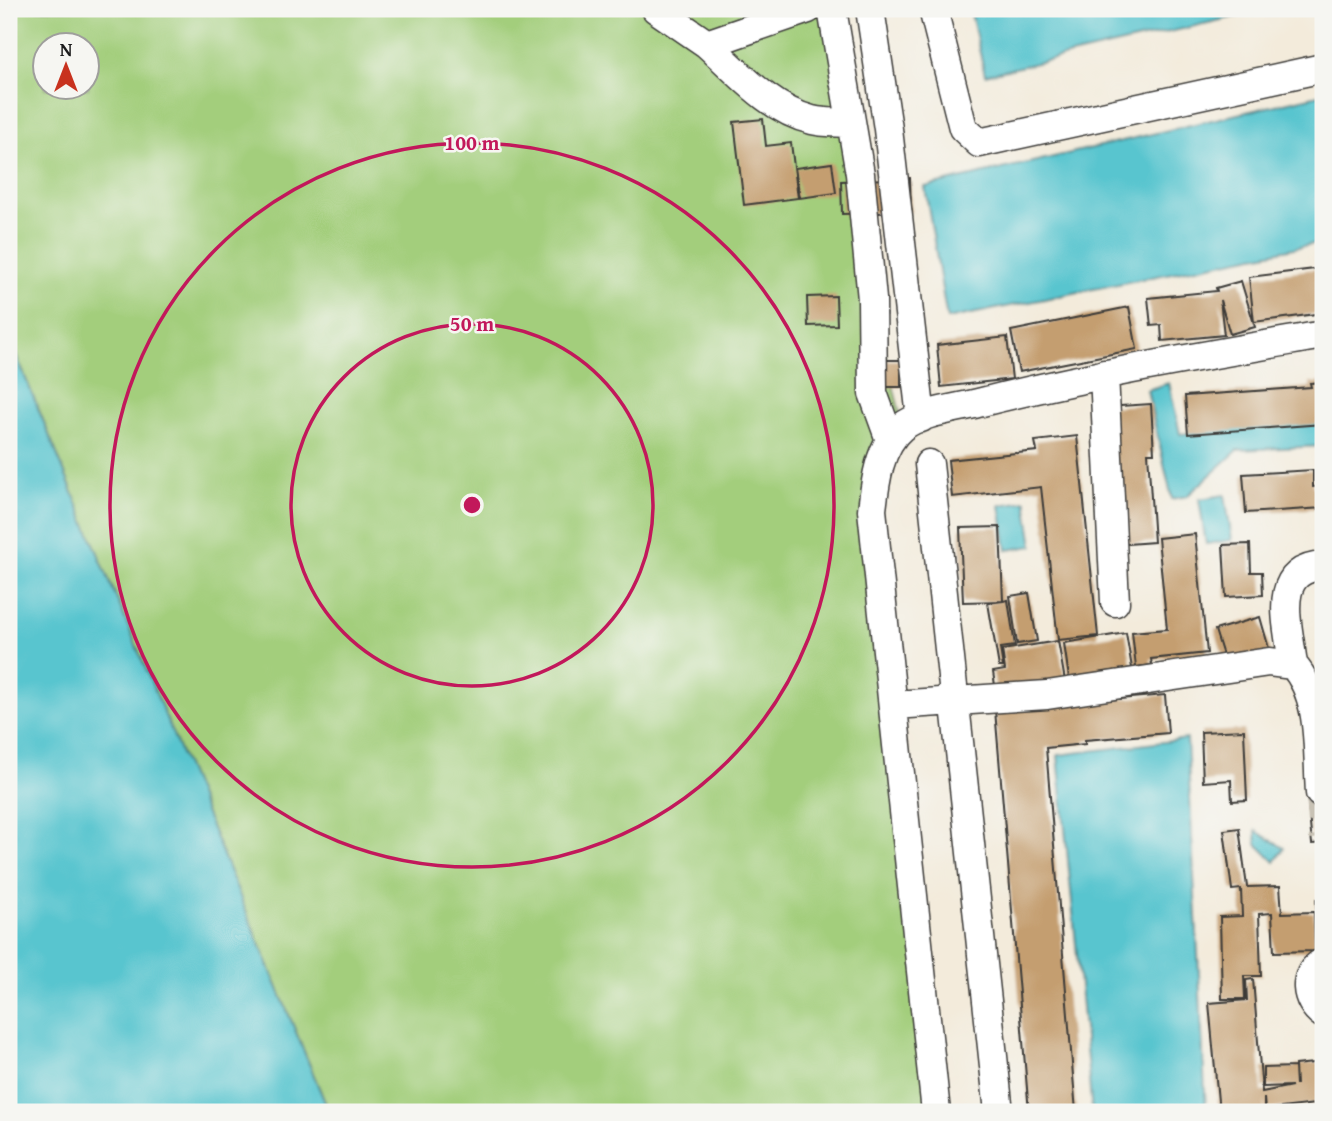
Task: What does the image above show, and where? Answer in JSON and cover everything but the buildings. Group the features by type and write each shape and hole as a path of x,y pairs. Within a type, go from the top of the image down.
{"street":[{"path":"656,9 707,44 765,96 788,112 813,121 852,129 888,129"},
{"path":"707,44 808,9"},
{"path":"832,9 852,129 872,299 873,393 890,440"},
{"path":"870,9 888,129 920,418"},
{"path":"933,9 963,128 979,143 1323,68"},
{"path":"936,1112 872,510 876,475 890,440 903,426 920,418 1104,374 1323,335"},
{"path":"1104,374 1115,602"},
{"path":"929,464 999,1112"},
{"path":"1320,793 1312,701 1305,678 1293,665 1286,590 1291,578 1301,569 1323,566"},
{"path":"894,705 1047,695 1269,662 1293,665"},
{"path":"1323,962 1315,967 1309,978 1308,994 1312,1006 1323,1014"}],"green space":[{"path":"9,9 832,9 872,299 903,426 877,475 936,1112 329,1112 9,338"}],"water":[{"path":"970,9 1268,9 985,75"},
{"path":"1323,94 1323,242 947,319 925,187"},
{"path":"9,338 329,1112 9,1112"},
{"path":"1169,383 1180,434 1323,421 1323,446 1238,450 1187,496 1172,499 1147,390"},
{"path":"1225,495 1232,540 1206,544 1199,499"},
{"path":"1026,501 1033,546 1007,550 1000,505"},
{"path":"1187,739 1206,1112 1092,1112 1058,755"},
{"path":"1256,831 1284,848 1275,862 1257,844"}],"tunnel":[{"path":"1320,793 1323,838"}]}
